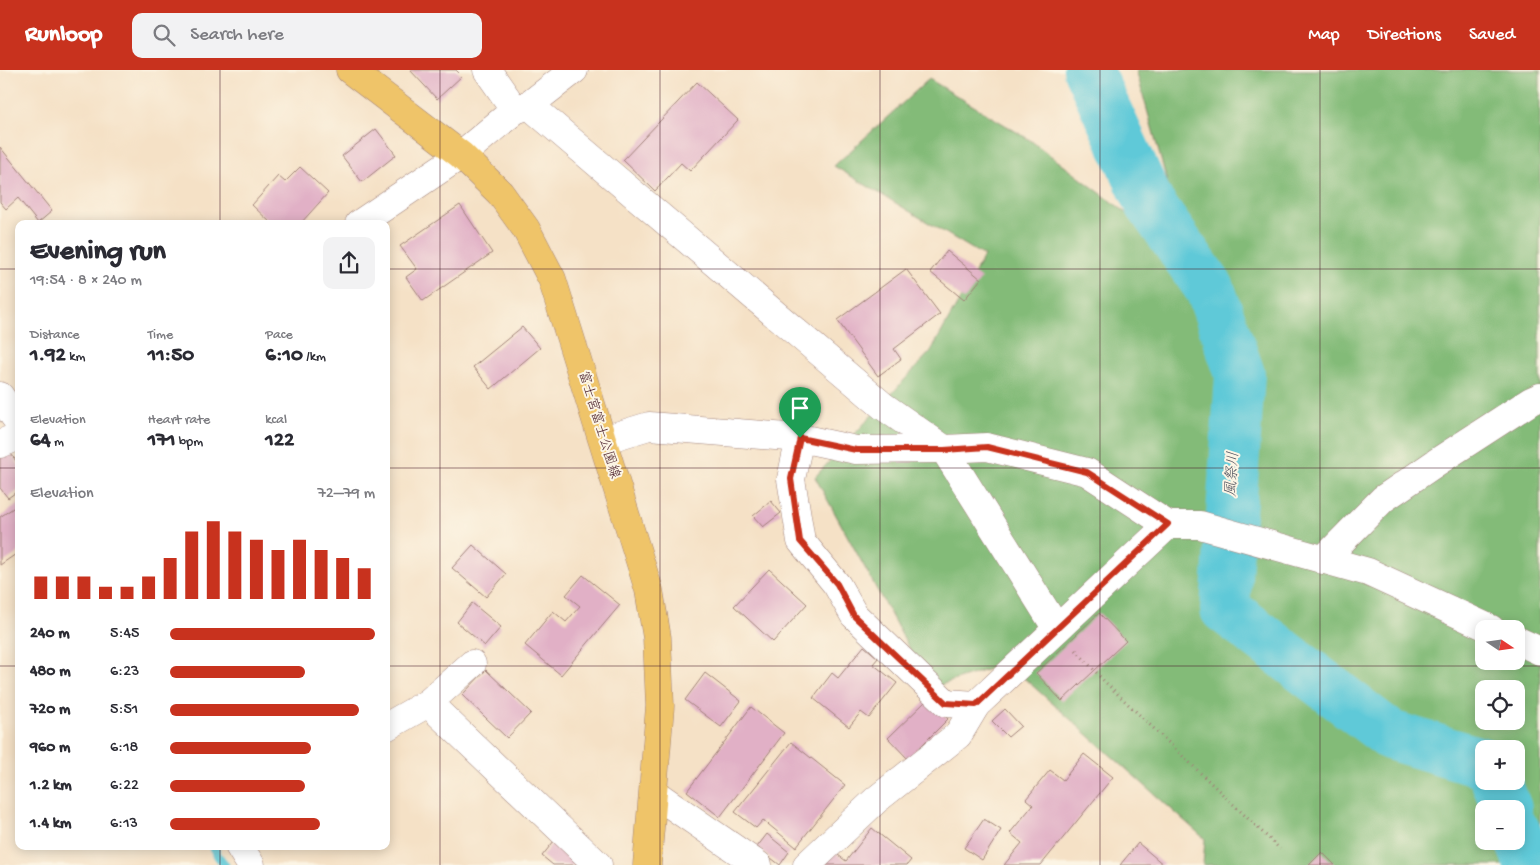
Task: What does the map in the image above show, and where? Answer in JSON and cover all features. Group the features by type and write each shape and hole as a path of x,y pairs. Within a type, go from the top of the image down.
{"main road":[{"name":"富士宮富士公園線","path":"350,70 461,155 500,193 526,229 552,279 649,590 657,638 660,706 647,865"}],"street":[{"path":"487,70 522,107 883,406 944,450 1056,629"},
{"path":"365,220 461,155 522,107 574,70"},
{"path":"0,396 15,417"},
{"path":"1323,560 1383,500 1445,456 1540,397"},
{"path":"603,440 648,426 800,438 856,450 944,450 987,447 1087,472 1168,524 1200,525 1368,572 1475,622"},
{"path":"0,444 15,438"},
{"path":"800,438 791,479 800,541 837,584 854,616 946,703 976,705"},
{"path":"807,865 876,800 958,735 976,705 1168,524"},
{"path":"1525,644 1540,651"},
{"path":"390,725 428,703 472,664"},
{"path":"428,703 598,865"},
{"path":"654,793 758,865"},
{"path":"242,850 251,865"}],"path":[{"path":"1056,629 1105,682 1280,849"}],"green space":[{"path":"1136,70 1540,70 1540,865 1203,865 1205,839 1007,663 931,688 815,477 931,351 984,256 834,166 929,79 1030,140 1189,260"}],"building":[{"path":"410,70 456,70 462,76 437,99"},
{"path":"697,82 738,120 690,171 681,163 655,191 623,160"},
{"path":"376,129 396,155 362,182 342,156"},
{"path":"0,147 52,211 42,220 36,220 18,198 6,209 0,202"},
{"path":"300,167 328,193 304,220 268,220 252,205 278,176 285,182"},
{"path":"460,205 492,253 423,301 406,277 417,269 400,246"},
{"path":"947,251 981,279 964,300 930,272"},
{"path":"906,269 940,314 894,349 901,359 878,376 837,320"},
{"path":"522,327 540,348 491,389 473,367"},
{"path":"9,451 15,459 15,493 8,498 0,488 0,457"},
{"path":"771,501 781,513 763,527 753,516"},
{"path":"15,507 15,555 0,565 0,517"},
{"path":"473,545 506,574 486,597 452,568"},
{"path":"769,569 807,604 773,642 734,606"},
{"path":"583,575 620,605 561,675 525,645 553,611 566,622 580,606 566,595"},
{"path":"472,603 501,627 485,646 457,622"},
{"path":"1099,613 1126,641 1062,701 1036,673"},
{"path":"864,646 878,658 873,664 897,683 869,718 861,712 849,727 813,698 832,673 838,678"},
{"path":"486,670 531,713 507,738 462,695"},
{"path":"705,673 741,701 721,727 685,700"},
{"path":"928,699 948,719 908,759 888,738"},
{"path":"751,707 784,733 720,817 687,791"},
{"path":"1005,709 1021,726 1008,737 992,721"},
{"path":"791,742 845,785 796,847 763,820 756,828 735,812"},
{"path":"1084,754 1113,777 1041,865 1004,865 1022,843 1010,833 1033,805 1026,799 1050,770 1063,780"},
{"path":"984,819 1001,830 982,860 964,848"},
{"path":"872,828 911,860 907,865 823,865 834,852 846,861"},
{"path":"767,834 789,852 780,865 757,847"},
{"path":"554,841 584,865 553,865 542,856"},
{"path":"1138,843 1164,865 1120,865"},
{"path":"1322,852 1335,865 1309,865"}],"waterway":[{"name":"風祭川","path":"1088,70 1150,204 1210,289 1240,374 1225,609 1390,735 1475,760"},
{"name":"風祭川","path":"1500,790 1503,800"},
{"path":"215,850 225,865"},
{"name":"風祭川","path":"1524,850 1530,865"}],"route":[{"path":"800,438 856,450 944,450 987,447 1040,459 1087,472 1168,524 976,705 946,703 854,616 837,584 800,541 791,479 800,438"}]}
